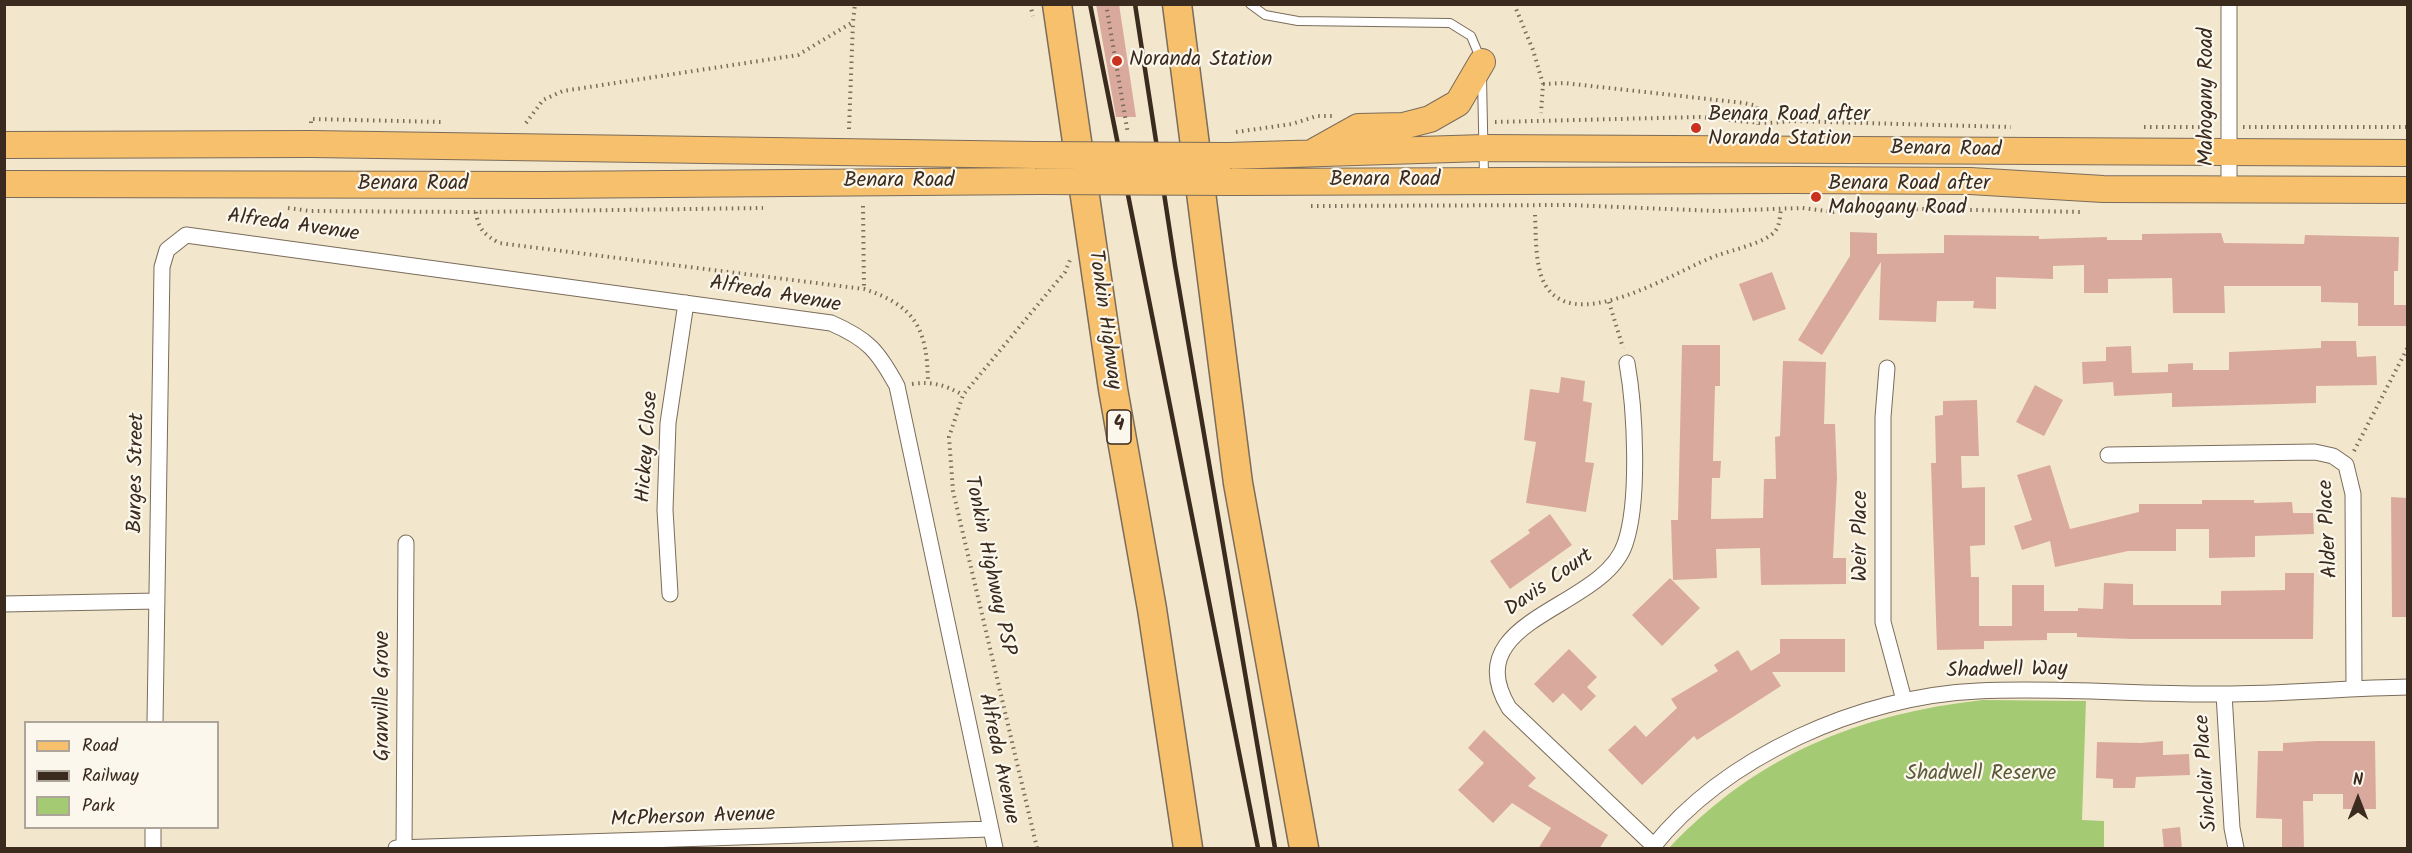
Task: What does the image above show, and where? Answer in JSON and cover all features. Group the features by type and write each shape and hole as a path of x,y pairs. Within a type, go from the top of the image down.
{"highway":[{"name":"Tonkin Highway","path":"1057,4 1113,389 1152,609 1188,849"},
{"path":"1178,4 1238,483 1304,849"}],"main road":[{"path":"1309,153 1358,128 1403,126 1430,119 1458,103 1482,62"},
{"path":"256,144 265,153 267,161 266,170 256,185"},
{"name":"Benara Road","path":"4,145 256,144 1035,155 1231,144 1309,153 1484,148 2408,153"},
{"name":"Benara Road","path":"1484,148 1499,167 1735,165 1793,180"},
{"path":"1855,150 1845,157 1845,161 1852,164 1926,169 1970,181"},
{"name":"Benara Road","path":"4,184 1793,180 1970,181 2103,189 2408,190"}],"street":[{"name":"Mahogany Road","path":"2229,4 2229,189"},
{"name":"Alfreda Avenue","path":"186,235 831,323 854,333 879,354 897,386 995,849"},
{"name":"Burges Street","path":"155,721 162,267 167,250 186,235"},
{"name":"Hickey Close","path":"670,594 665,510 668,423 686,303"},
{"name":"Davis Court","path":"1627,363 1633,396 1634,481 1625,545 1608,572 1508,639 1496,670 1498,689 1509,708 1653,847"},
{"name":"Weir Place","path":"1887,369 1883,417 1883,622 1904,700"},
{"name":"Alder Place","path":"2108,455 2315,452 2333,456 2346,465 2353,494 2354,688"},
{"name":"Granville Grove","path":"405,848 406,543"},
{"path":"4,604 157,602"},
{"name":"Shadwell Way","path":"1653,847 1676,823 1725,782 1773,750 1837,721 1904,700 1978,691 2224,694 2408,687"},
{"name":"Sinclair Place","path":"2224,694 2232,828 2236,849"},
{"path":"153,829 153,849"},
{"name":"McPherson Avenue","path":"396,849 658,845 990,829"}],"lane":[{"path":"1250,4 1265,15 1298,21 1450,23 1471,36 1482,62 1484,181"}],"path":[{"path":"849,129 855,4"},
{"path":"1030,4 1035,23"},
{"path":"1106,4 1128,134"},
{"path":"1514,4 1533,50 1543,84 1541,113"},
{"path":"526,123 543,100 563,92 798,56 853,22"},
{"path":"1543,84 1564,83 1751,104 1758,106 1758,124"},
{"path":"1231,144 1317,116 1340,116"},
{"path":"1484,122 1699,117 1758,124 1790,121 2019,128"},
{"path":"2135,128 2408,126"},
{"path":"1309,206 1570,205 1717,211 1781,208 1834,212 1862,208 2092,212"},
{"path":"863,206 864,289"},
{"path":"1535,214 1538,261 1542,280 1554,294 1572,304 1609,302 1714,257 1771,236 1778,228 1781,208"},
{"path":"476,212 477,223 484,234 499,243 864,289 890,298 918,325 928,356 928,382"},
{"name":"Tonkin Highway PSP","path":"1037,849 954,491 949,437 963,394 1065,272 1070,263 1069,256"},
{"path":"1609,302 1627,363"},
{"path":"2346,465 2408,347"},
{"path":"897,386 928,382 946,386 963,394"}],"green space":[{"name":"Shadwell Reserve","path":"1983,700 2086,701 2082,820 2104,821 2104,848 1669,848 1702,816 1737,788 1773,764 1811,745 1893,716"}],"building":[{"name":"Noranda Station","path":"1096,4 1119,4 1136,117 1116,117"},
{"path":"1850,232 1877,233 1877,254 1944,253 1944,235 2039,236 2039,239 2107,237 2107,240 2142,240 2142,234 2221,233 2224,243 2304,244 2305,235 2399,237 2398,271 2394,271 2394,305 2407,305 2407,326 2358,326 2358,303 2321,302 2321,286 2224,286 2225,313 2173,313 2172,278 2108,279 2108,293 2084,293 2084,265 2053,266 2053,279 1996,277 1996,309 1973,308 1974,301 1937,301 1936,322 1879,320 1881,262 1822,355 1798,340 1850,256"},
{"path":"1772,272 1786,309 1753,321 1739,284"},
{"path":"2321,341 2356,341 2357,357 2376,356 2377,385 2316,386 2316,403 2172,407 2172,393 2114,396 2113,382 2083,384 2082,362 2106,361 2106,347 2131,346 2132,373 2168,372 2168,364 2193,363 2193,370 2229,370 2229,352 2321,348"},
{"path":"1682,345 1720,345 1720,386 1715,386 1713,461 1721,461 1720,478 1712,478 1711,519 1763,518 1764,479 1776,479 1775,437 1780,436 1783,361 1826,362 1824,424 1835,424 1837,478 1833,558 1846,558 1846,584 1761,585 1760,548 1716,549 1717,578 1673,580 1671,520 1678,520"},
{"path":"1561,377 1585,381 1583,401 1592,403 1585,462 1594,463 1586,512 1526,503 1536,442 1524,440 1530,389 1559,393"},
{"path":"2035,385 2063,400 2044,436 2016,422"},
{"path":"1977,400 1979,456 1961,456 1962,488 1985,487 1985,545 1970,546 1971,577 1979,577 1979,626 2012,626 2012,585 2044,585 2044,611 2078,611 2078,608 2103,609 2104,583 2133,584 2133,605 2221,605 2221,591 2285,590 2285,573 2314,573 2313,639 2132,639 2077,637 2077,633 2047,633 2047,640 1984,641 1984,649 1937,650 1931,463 1936,463 1935,416 1943,415 1943,401"},
{"path":"2050,465 2070,529 2139,512 2139,504 2202,504 2202,500 2254,500 2254,503 2292,502 2293,513 2313,513 2314,534 2255,536 2255,557 2209,558 2209,529 2176,529 2176,551 2128,551 2055,567 2050,541 2022,550 2014,526 2032,520 2017,475"},
{"path":"2391,497 2408,498 2408,617 2392,617"},
{"path":"1550,514 1572,545 1510,589 1490,561 1530,533 1528,530"},
{"path":"1670,578 1700,608 1662,646 1632,615"},
{"path":"1780,639 1845,639 1845,672 1772,672 1781,686 1697,740 1694,736 1642,785 1608,750 1635,725 1646,737 1677,708 1671,699 1718,671 1714,665 1738,650 1751,671 1780,653"},
{"path":"1569,649 1597,677 1587,687 1596,696 1581,711 1563,693 1553,703 1534,684"},
{"path":"1484,730 1536,778 1528,786 1608,835 1599,849 1538,849 1551,828 1512,803 1493,823 1458,790 1484,763 1468,748"},
{"path":"2163,741 2163,755 2189,754 2190,775 2136,777 2135,788 2113,788 2113,779 2096,778 2097,742"},
{"path":"2375,741 2376,809 2343,809 2343,794 2313,794 2313,801 2303,801 2304,849 2282,849 2282,819 2256,818 2258,751 2283,751 2283,743"},
{"path":"2180,827 2182,849 2164,849 2162,829"}],"railway":[{"path":"1090,4 1258,848"},
{"path":"1135,4 1175,265 1275,848"}],"place":[{"name":"Noranda Station","path":"1117,61"},
{"name":"Benara Road after Noranda Station","path":"1696,128"},
{"name":"Benara Road after Mahogany Road","path":"1816,197"}]}
